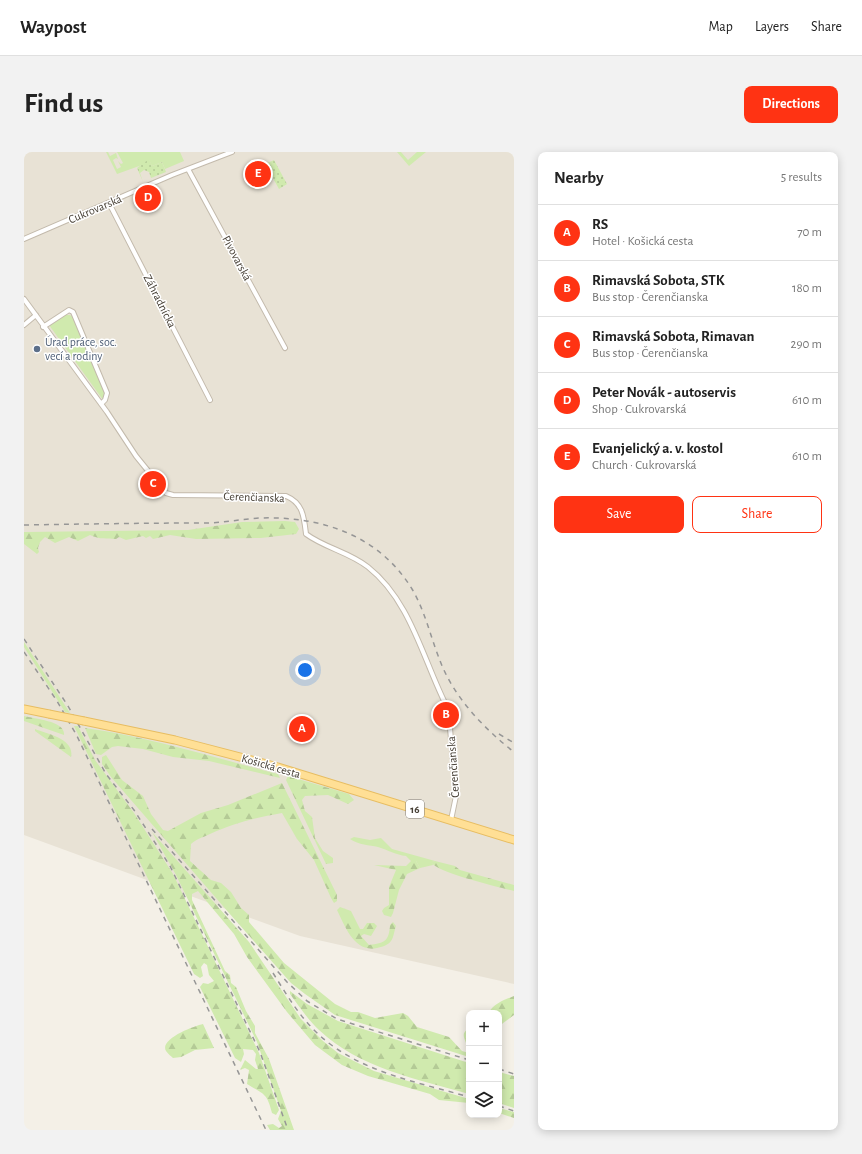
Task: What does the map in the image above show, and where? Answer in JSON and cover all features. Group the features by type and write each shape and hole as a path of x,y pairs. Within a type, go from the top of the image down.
{"main road":[{"name":"Košická cesta","path":"24,709 235,755 514,840"}],"street":[{"name":"Cukrovarská","path":"24,239 188,169 232,152"},
{"name":"Pivovarská","path":"188,169 285,348"},
{"name":"Záhradnícka","path":"109,203 210,400"},
{"name":"Čerenčianska","path":"24,299 43,327 101,404 137,457 166,493 173,495 286,496 294,499 301,508 306,534 322,543 351,555 369,568 384,582 407,615 449,717 456,796 451,820"},
{"path":"43,327 69,310 73,312 108,393 105,400 101,404"},
{"path":"24,325 36,315"}],"shaded area":[{"path":"24,152 514,152 514,984 300,936 24,835"}],"green space":[{"path":"106,152 108,152 110,156 116,153 118,159 116,158 113,160 117,169 121,167 118,161 121,164 123,163 117,152 180,152 184,161 165,169 162,162 152,166 149,160 142,165 117,174"},
{"path":"397,152 401,152 408,160 417,152 426,152 409,166"},
{"path":"149,159 152,166 162,162 166,172 151,178 149,172 144,170 140,173 143,182 137,168"},
{"path":"274,160 287,184 279,189 265,164"},
{"path":"65,315 70,315 74,318 104,389 103,400 49,325"},
{"path":"242,522 295,522 299,529 296,534 261,538 196,539 170,535 153,539 150,536 146,538 143,536 126,540 119,537 116,539 97,538 90,535 78,541 69,537 55,543 45,537 40,542 38,548 39,552 37,554 24,544 24,532 188,530"},
{"path":"24,642 70,713 65,712 24,647"},
{"path":"24,716 49,721 60,727 63,730 64,735 24,721"},
{"path":"74,726 78,726 95,760 134,813 173,874 259,1053 279,1110 276,1115 272,1113 264,1094 247,1084 249,1070 245,1068 240,1070 245,1060 258,1069 255,1060 256,1054 253,1050 243,1049 244,1054 241,1062 235,1058 200,987 203,983 208,984 214,981 209,975 207,965 204,963 201,967 203,976 200,978 194,974"},
{"path":"85,728 180,748 278,774 280,778 209,761 173,757 143,749 118,746 112,747 101,755 96,754"},
{"path":"35,729 53,735 65,742 71,751 71,757 35,731"},
{"path":"106,755 122,780 143,796 151,814 163,830 168,831 201,813 228,805 282,783 337,895 337,901 334,903 314,860 297,839 282,813 236,824 198,839 191,844 190,861 211,880 221,883 231,892 241,908 249,915 249,922 284,963 335,1004 351,1012 358,1012 375,1018 403,1013 408,1016 417,1027 449,1037 462,1051 466,1052 466,1056 335,1015 291,983 111,777 102,764 102,757"},
{"path":"288,776 349,794 354,800 348,804 328,795 305,796 302,800 305,811 312,817 315,838 323,851 333,858 333,863 326,864 286,780"},
{"path":"152,832 249,942 301,1019 323,1041 338,1053 374,1071 466,1098 466,1103 439,1100 430,1094 368,1076 342,1065 315,1045 287,1012 247,957 234,934 198,891 192,894 192,900 225,971 230,975 231,983 236,987 246,1011 255,1026 255,1033 269,1059 294,1130 270,1130 267,1125 273,1124 279,1128 282,1126 278,1119 281,1111 257,1042 176,875"},
{"path":"354,837 370,840 381,838 392,849 435,861 432,862 433,865 420,868 416,861 411,861 406,856 395,854 378,847 360,844 350,839"},
{"path":"411,861 416,861 420,868 407,874 399,890 391,917 384,915 382,911 389,905 389,887 396,870 374,865 406,866"},
{"path":"435,861 455,866 460,870 514,885 514,891 444,871 431,862"},
{"path":"340,907 351,911 360,929 363,929 367,923 374,923 377,926 371,936 364,934 361,936 369,945 385,940 389,935 390,925 393,922 396,926 393,938 385,946 377,948 363,947 357,943 347,931 337,910"},
{"path":"290,991 307,1004 338,1021 466,1062 466,1093 390,1071 352,1054 319,1030 290,994"},
{"path":"514,996 514,1015 502,1024 502,1010 491,1010 503,1000"},
{"path":"203,1024 214,1048 195,1050 181,1057 173,1058 166,1051 165,1046 172,1038 185,1030"},
{"path":"466,1030 466,1043 464,1038"},
{"path":"502,1073 514,1076 514,1108 502,1104"},
{"path":"502,1109 514,1112 514,1118 502,1114"}],"railway":[{"path":"24,525 212,523 260,518 283,518 326,525 346,532 365,542 383,555 398,570 417,597 439,658 460,698 480,721 502,743 514,752"},
{"path":"24,639 68,706 106,774 134,810 170,866 260,1052 288,1130"},
{"path":"24,652 57,701 77,736 266,1130"},
{"path":"499,734 514,743"},
{"path":"152,829 287,982 307,1001 337,1019 466,1059"},
{"path":"273,973 306,1022 328,1043 346,1055 385,1073 466,1096"},
{"path":"502,1070 514,1074"},
{"path":"502,1107 514,1111"}],"place":[{"name":"Evanjelický a. v. kostol","path":"258,174"},
{"name":"Peter Novák - autoservis","path":"148,198"},
{"name":"Úrad práce, soc. vecí a rodiny","path":"37,349"},
{"name":"Rimavská Sobota, Rimavan","path":"153,484"},
{"name":"Rimavská Sobota, STK","path":"446,715"},
{"name":"RS","path":"302,729"}]}
